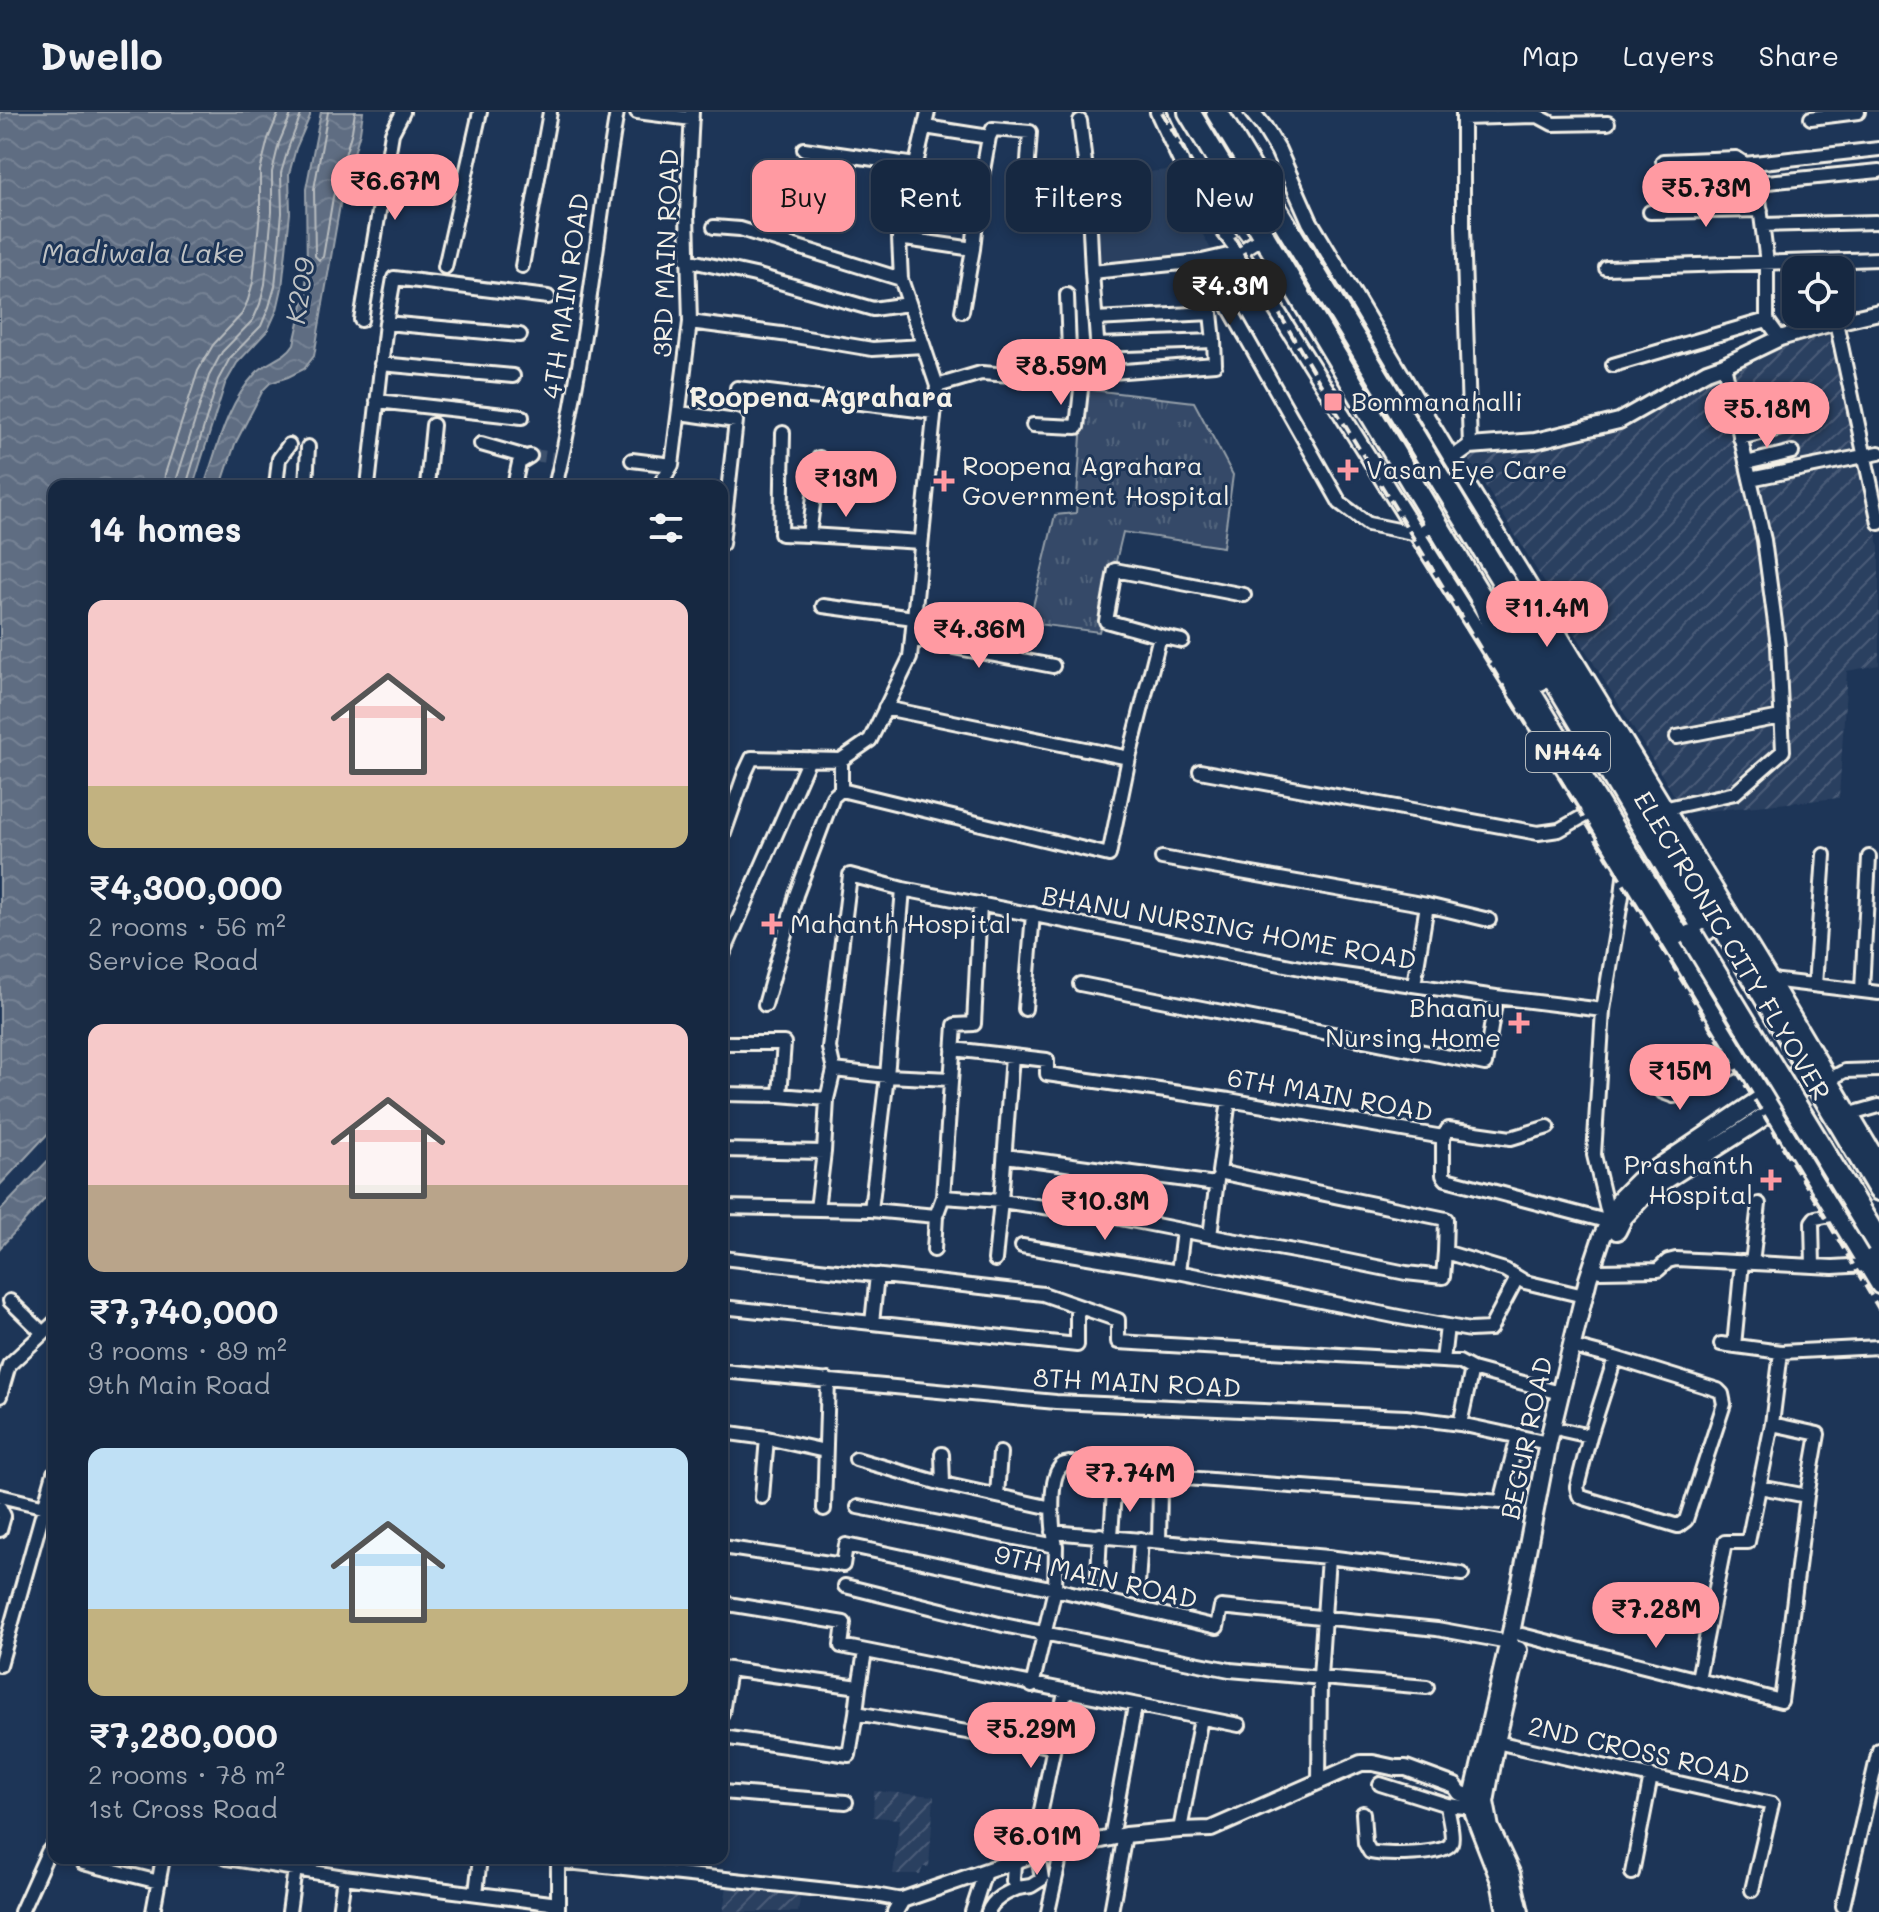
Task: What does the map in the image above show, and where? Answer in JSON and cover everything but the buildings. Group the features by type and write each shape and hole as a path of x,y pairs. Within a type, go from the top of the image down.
{"highway":[{"name":"NH44","path":"1189,112 1482,599 1502,650 1579,771 1873,1265"},
{"name":"NH44","path":"1217,112 1503,582 1521,601 1659,819 1816,1076 1879,1190"},
{"name":"ELECTRONIC CITY FLYOVER","path":"1503,582 1542,657 1879,1244"},
{"name":"ELECTRONIC CITY FLYOVER","path":"1482,599 1528,661 1879,1217"}],"main road":[{"path":"1773,1100 1816,1076"},
{"name":"BEGUR ROAD","path":"1473,1800 1496,1742 1548,1443 1595,1255 1621,1198 1638,1181 1744,1109 1773,1100"},
{"name":"BEGUR ROAD","path":"1506,1912 1500,1881 1480,1833 1473,1800 1515,1639 1600,1271 1624,1217 1647,1192 1755,1123 1773,1100"},
{"name":"BEGUR ROAD","path":"1473,1800 1511,1873 1520,1912"}],"street":[{"path":"361,320 392,133 403,112"},
{"path":"445,267 480,112"},
{"path":"522,266 550,112"},
{"name":"4TH MAIN ROAD","path":"556,480 585,331 617,112"},
{"path":"637,112 692,115"},
{"path":"917,160 928,112"},
{"path":"1158,112 1192,185 1240,252 1418,534 1743,1062 1773,1100 1836,1214 1873,1265 1879,1286"},
{"path":"1252,112 1278,150 1310,222 1771,980 1816,1076 1874,1142 1879,1162"},
{"path":"1811,118 1858,112"},
{"name":"3RD MAIN ROAD","path":"663,480 672,465 690,322 687,214 692,115"},
{"path":"1470,446 1463,237 1463,115 1538,116 1553,124 1608,123"},
{"path":"1080,121 1085,160"},
{"path":"925,127 989,137"},
{"path":"985,160 993,129 1030,132 1028,160"},
{"path":"804,149 881,160"},
{"path":"1745,164 1879,149"},
{"path":"1663,161 1736,158 1745,164 1757,183 1764,225 1767,320 1780,338"},
{"path":"1757,183 1879,171"},
{"path":"1650,212 1761,210"},
{"path":"1764,225 1876,222"},
{"path":"714,227 740,229 901,279"},
{"path":"728,822 752,758 841,760 870,740 910,658 937,386 901,279 900,232"},
{"path":"962,311 975,232"},
{"path":"937,386 981,373 1100,381 1090,232"},
{"path":"1264,236 1226,265 1220,278 1225,300 1340,503 1368,524 1418,534 1436,523"},
{"path":"899,238 973,249"},
{"path":"1092,272 1202,261 1240,252"},
{"path":"1606,268 1879,259"},
{"path":"687,260 755,275 873,309 908,304"},
{"path":"369,480 394,278 548,297"},
{"path":"1033,425 1077,427 1076,380 1067,295"},
{"path":"1854,318 1879,312"},
{"path":"1095,319 1211,313 1214,341 1215,364 1099,373"},
{"path":"1613,365 1767,320"},
{"path":"690,322 872,349 923,346"},
{"path":"386,323 520,335"},
{"path":"1452,459 1470,446 1535,441 1619,421 1707,371 1780,338 1815,328"},
{"path":"1837,328 1879,523"},
{"path":"1097,345 1214,341"},
{"path":"381,364 513,376"},
{"path":"1667,808 1735,793 1783,751 1778,646 1764,540 1724,365"},
{"path":"737,388 934,412"},
{"path":"377,401 522,417"},
{"path":"680,413 736,421 728,491"},
{"path":"428,480 433,425"},
{"path":"1740,438 1785,427"},
{"path":"783,433 781,534 921,542"},
{"path":"481,444 529,456 519,463 515,480"},
{"path":"277,480 279,459 289,445"},
{"path":"306,480 308,447"},
{"path":"1746,463 1792,452"},
{"path":"1750,479 1879,453"},
{"path":"809,535 819,458"},
{"path":"632,460 672,465"},
{"path":"1182,641 1106,621 1115,570 1244,595"},
{"path":"823,606 914,618"},
{"path":"841,790 1109,855 1129,758 1160,636"},
{"path":"912,639 1053,666"},
{"path":"885,708 1129,758"},
{"path":"1677,737 1781,717"},
{"path":"728,943 809,759"},
{"path":"765,1005 796,895 833,797 841,790 841,760"},
{"path":"1200,771 1538,833 1559,830 1591,812"},
{"path":"1815,985 1824,855"},
{"path":"1862,990 1869,857"},
{"path":"1162,858 1427,905 1489,920"},
{"path":"1610,1222 1594,1155 1603,1010 1625,868"},
{"name":"BHANU NURSING HOME ROAD","path":"834,1070 829,1048 850,875 903,889 1316,971 1603,1010"},
{"path":"871,1210 887,1076 903,889"},
{"path":"934,1250 936,1216 943,1197 955,1025 974,1024 980,904"},
{"path":"1414,985 1427,905"},
{"path":"1025,1009 1033,914"},
{"path":"1771,980 1879,993"},
{"path":"1080,984 1485,1064 1496,997"},
{"path":"728,1043 784,1043 780,1095"},
{"path":"953,1049 1012,1056 995,1260"},
{"name":"6TH MAIN ROAD","path":"1012,1056 1047,1060 1047,1074 1229,1100 1443,1137 1443,1175 1446,1179 1610,1222"},
{"path":"1645,1057 1654,1081 1663,1092 1674,1096 1743,1062"},
{"path":"817,1209 827,1099 834,1070 950,1079"},
{"path":"1816,1076 1879,1070"},
{"path":"728,1094 827,1099"},
{"path":"1210,1236 1229,1100"},
{"path":"1851,1114 1879,1106"},
{"path":"1443,1137 1448,1129 1511,1138 1548,1127"},
{"path":"728,1150 824,1152"},
{"path":"943,1197 1001,1201 1115,1217 1406,1273 1443,1277 1446,1219 1218,1178 1005,1156"},
{"path":"1759,1204 1728,1345 1781,1352 1879,1347"},
{"path":"728,1207 871,1210 936,1216"},
{"path":"1813,1266 1812,1222 1815,1218 1836,1214"},
{"path":"1178,1272 1183,1231"},
{"path":"1022,1246 1178,1272 1470,1330 1490,1329 1517,1278"},
{"path":"1445,1252 1505,1270 1525,1282 1584,1296"},
{"path":"728,1259 1043,1294 1118,1320 1118,1342 1459,1362 1472,1369 1560,1393"},
{"path":"1600,1271 1658,1270 1668,1261 1676,1259 1813,1266 1873,1265"},
{"path":"872,1323 877,1275"},
{"path":"10,1301 43,1333"},
{"path":"728,1308 1077,1345 1077,1306"},
{"path":"1443,1361 1447,1326"},
{"path":"0,1396 9,1365 48,1328"},
{"path":"1581,1349 1615,1358 1718,1390 1724,1398 1686,1520 1678,1526 1579,1495 1577,1487 1590,1436 1615,1358"},
{"path":"1698,1679 1725,1542 1748,1542 1772,1424 1781,1352"},
{"path":"1460,1424 1472,1369"},
{"name":"8TH MAIN ROAD","path":"728,1372 1056,1402 1406,1417 1460,1424 1548,1443"},
{"path":"824,1509 828,1380"},
{"path":"1760,1487 1807,1496 1818,1434 1772,1424"},
{"path":"1563,1430 1590,1436"},
{"path":"728,1433 825,1451"},
{"path":"1032,1686 1055,1589 1056,1546 1052,1508 1057,1471 1062,1465 1179,1461 1183,1464 1186,1478 1501,1502 1518,1436"},
{"path":"762,1497 767,1438"},
{"path":"997,1496 1000,1453"},
{"path":"942,1454 943,1484"},
{"path":"856,1459 943,1484 1052,1508"},
{"path":"1159,1541 1160,1490"},
{"path":"1098,1574 1114,1491"},
{"path":"0,1496 48,1508"},
{"name":"9TH MAIN ROAD","path":"728,1548 843,1565 846,1545 1217,1627 1221,1607 1515,1639 1698,1679 1781,1701 1807,1496"},
{"path":"858,1507 1056,1546"},
{"path":"0,1508 4,1516 0,1530"},
{"path":"0,1665 48,1511"},
{"path":"1053,1532 1328,1557 1462,1574"},
{"path":"1138,1584 1141,1539"},
{"path":"1319,1782 1320,1677 1328,1557"},
{"path":"845,1586 1003,1625 1230,1670 1427,1687"},
{"path":"728,1604 844,1623 841,1646 865,1652 1239,1725"},
{"path":"728,1738 849,1755 865,1652"},
{"path":"728,1668 859,1687"},
{"path":"988,1912 998,1899 1042,1879 1036,1856 1065,1692"},
{"path":"1111,1912 1135,1706"},
{"path":"856,1713 1054,1747"},
{"path":"1180,1830 1201,1718"},
{"name":"2ND CROSS ROAD","path":"1496,1742 1772,1804 1752,1890"},
{"path":"1843,1906 1876,1782 1879,1750"},
{"path":"594,1864 875,1895 898,1906 985,1872 1062,1849 1118,1837 1211,1829 1361,1763 1406,1768 1455,1786 1473,1800"},
{"path":"1632,1873 1651,1776"},
{"path":"1380,1784 1447,1805 1473,1800"},
{"path":"728,1792 846,1802"},
{"path":"1363,1813 1365,1843 1370,1852 1383,1855 1434,1851 1451,1844 1447,1805"},
{"path":"1048,1912 1062,1849"},
{"path":"21,1912 48,1852"},
{"path":"87,1864 159,1882"},
{"path":"153,1912 162,1864"},
{"path":"276,1864 344,1877 476,1893 558,1908 558,1864"},
{"path":"476,1893 479,1864"},
{"path":"1014,1864 1013,1881 1018,1888"},
{"path":"289,1912 295,1869"},
{"path":"972,1912 985,1872"},
{"path":"339,1912 344,1877"}],"shaded area":[{"path":"1167,170 1167,232 1201,232 1212,251 1200,255 1099,263 1097,232 1151,232 1151,172"},
{"path":"1834,328 1879,546 1879,665 1847,671 1839,798 1685,813 1467,456 1480,450 1536,447 1622,428 1707,371 1730,366"},
{"path":"874,1791 934,1796 929,1867 923,1867 920,1874 893,1874 900,1819 873,1817"},
{"path":"728,1879 802,1887 798,1912 723,1912"}],"green space":[{"path":"1084,389 1194,402 1233,475 1223,547 1123,532 1099,632 1029,623 1055,515 1076,513"}],"water":[{"name":"Madiwala Lake","path":"0,112 310,112 289,174 290,213 277,310 268,330 237,363 225,384 195,480 48,480 48,1133 0,1185"},
{"path":"321,112 363,112 341,199 314,356 304,369 270,383 263,390 235,444 223,480 206,480 224,427 245,386 259,370 286,353 294,344 307,272 306,189"},
{"path":"48,1160 48,1196 0,1248 0,1211"}],"tunnel":[{"path":"533,455 555,458"}],"railway":[{"path":"1162,112 1332,404 1879,1309"}],"place":[{"name":"Bommanahalli","path":"1333,402"},
{"name":"Vasan Eye Care","path":"1348,470"},
{"name":"Roopena Agrahara Government Hospital","path":"944,481"},
{"name":"Mahanth Hospital","path":"772,924"},
{"name":"Bhaanu Nursing Home","path":"1519,1023"},
{"name":"Prashanth Hospital","path":"1771,1180"}],"district":[{"name":"Roopena Agrahara","path":"821,397"}],"water label":[{"name":"K209","path":"300,291"}]}
